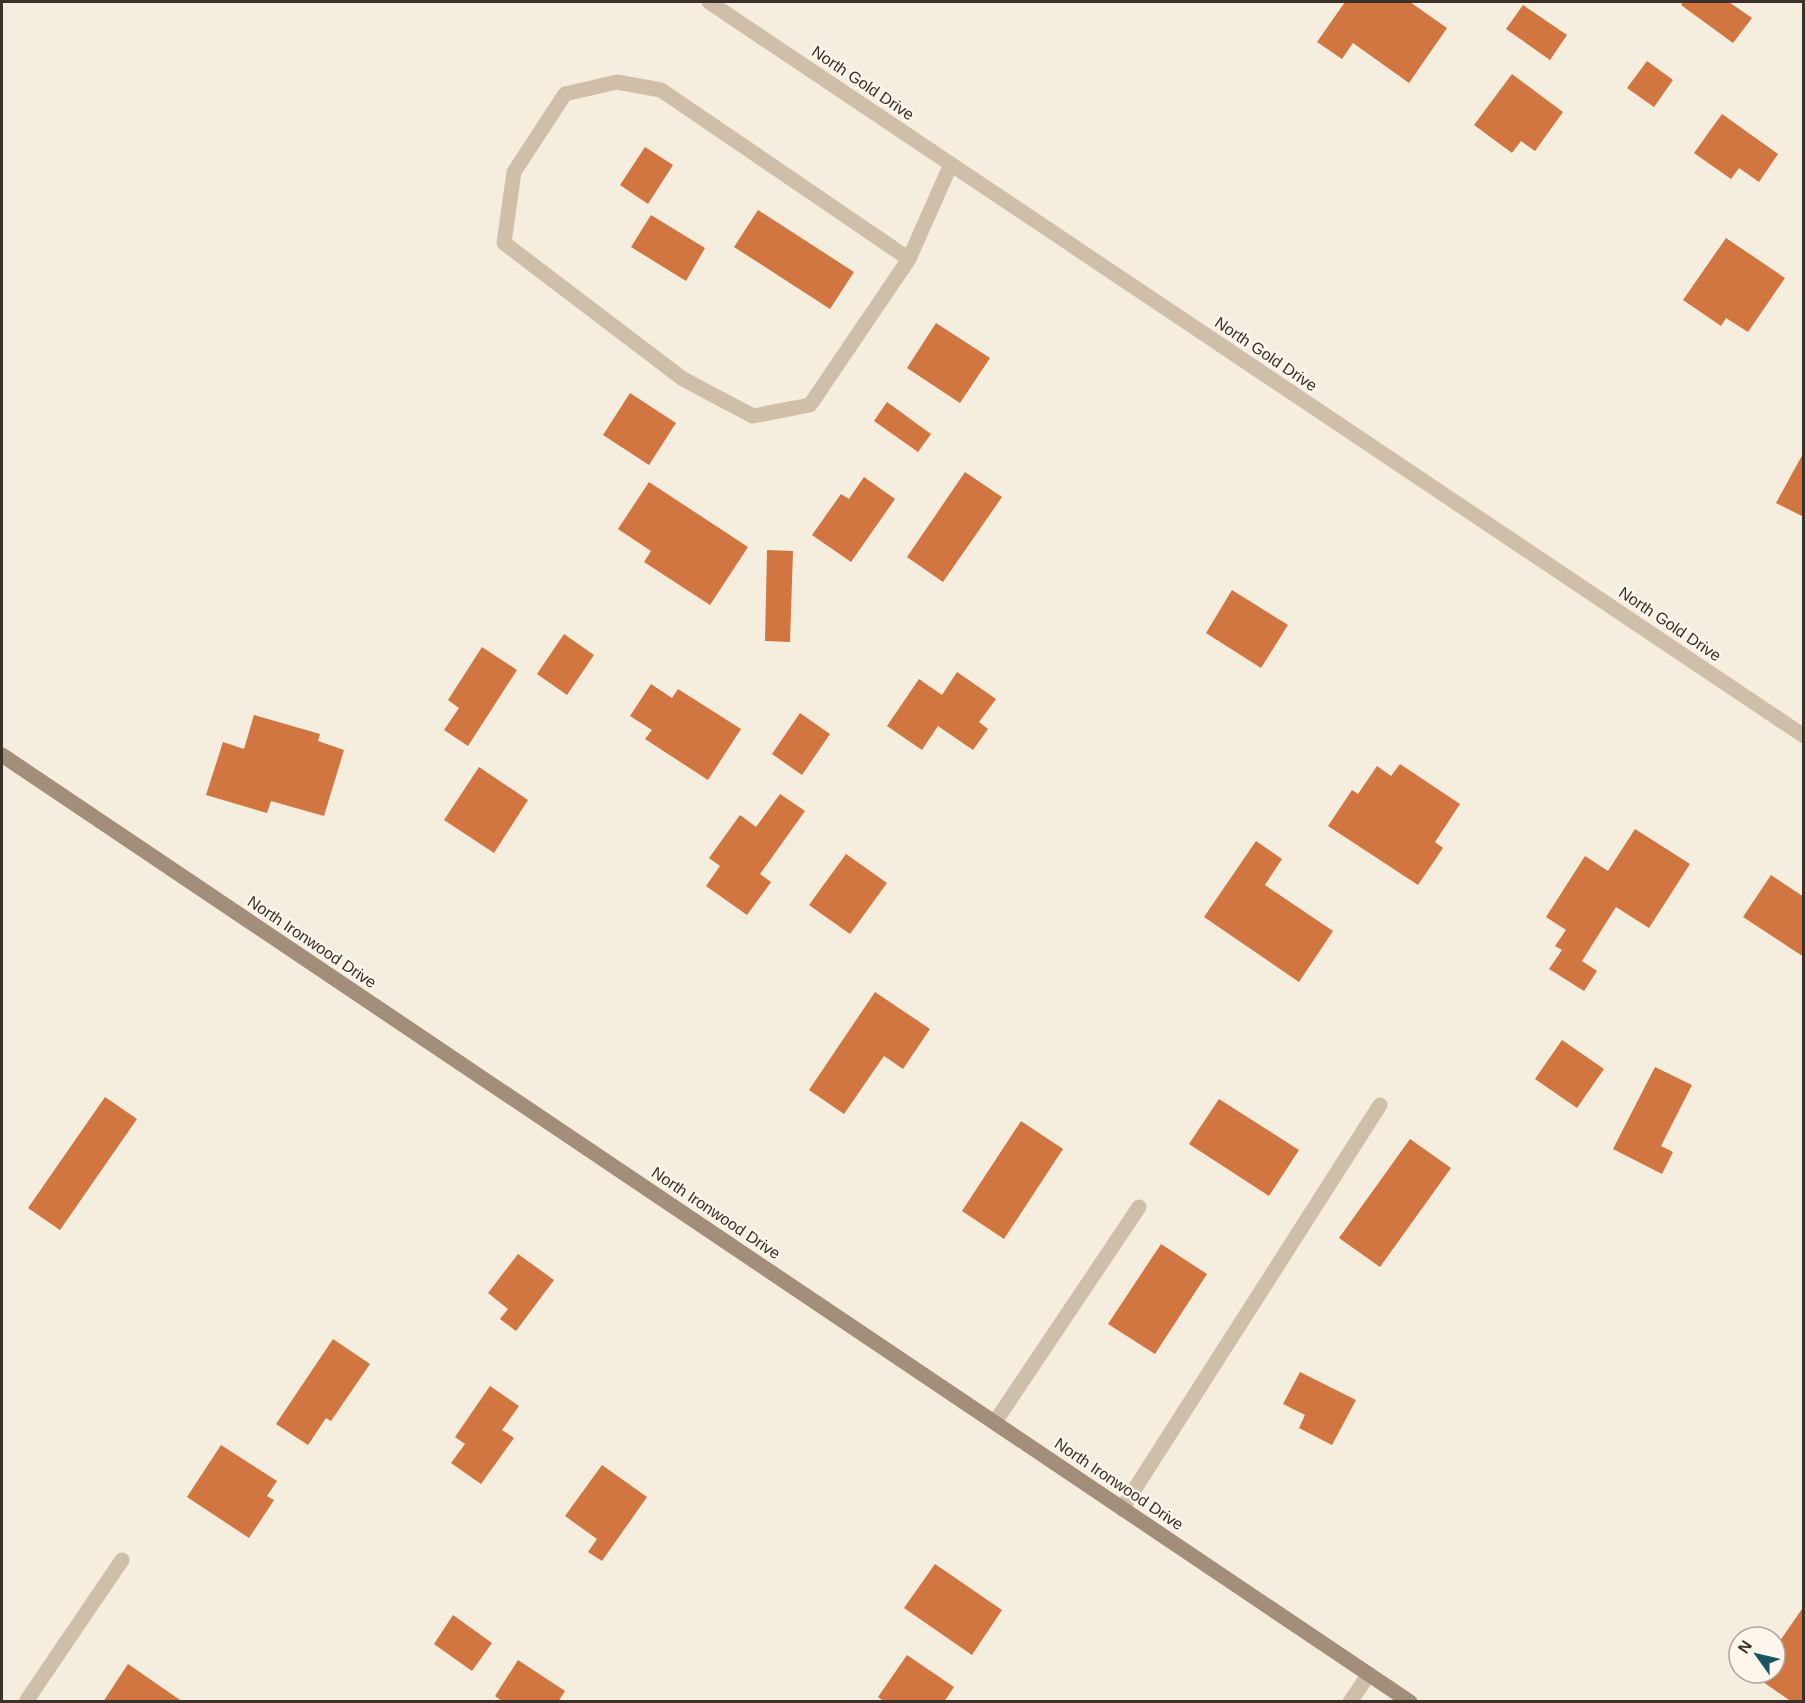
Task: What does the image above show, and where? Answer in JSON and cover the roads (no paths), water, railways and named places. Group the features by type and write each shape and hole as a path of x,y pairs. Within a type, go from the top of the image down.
{"main road":[{"name":"North Ironwood Drive","path":"2,755 1410,1701"}],"street":[{"name":"North Gold Drive","path":"709,2 1803,736"},
{"path":"909,259 661,90 617,82 565,94 514,172 504,243 683,379 753,416 810,405 909,259 951,164"},
{"path":"1122,1509 1380,1105"},
{"path":"995,1422 1139,1207"},
{"path":"28,1701 122,1560"},
{"path":"1350,1701 1369,1674"}]}
